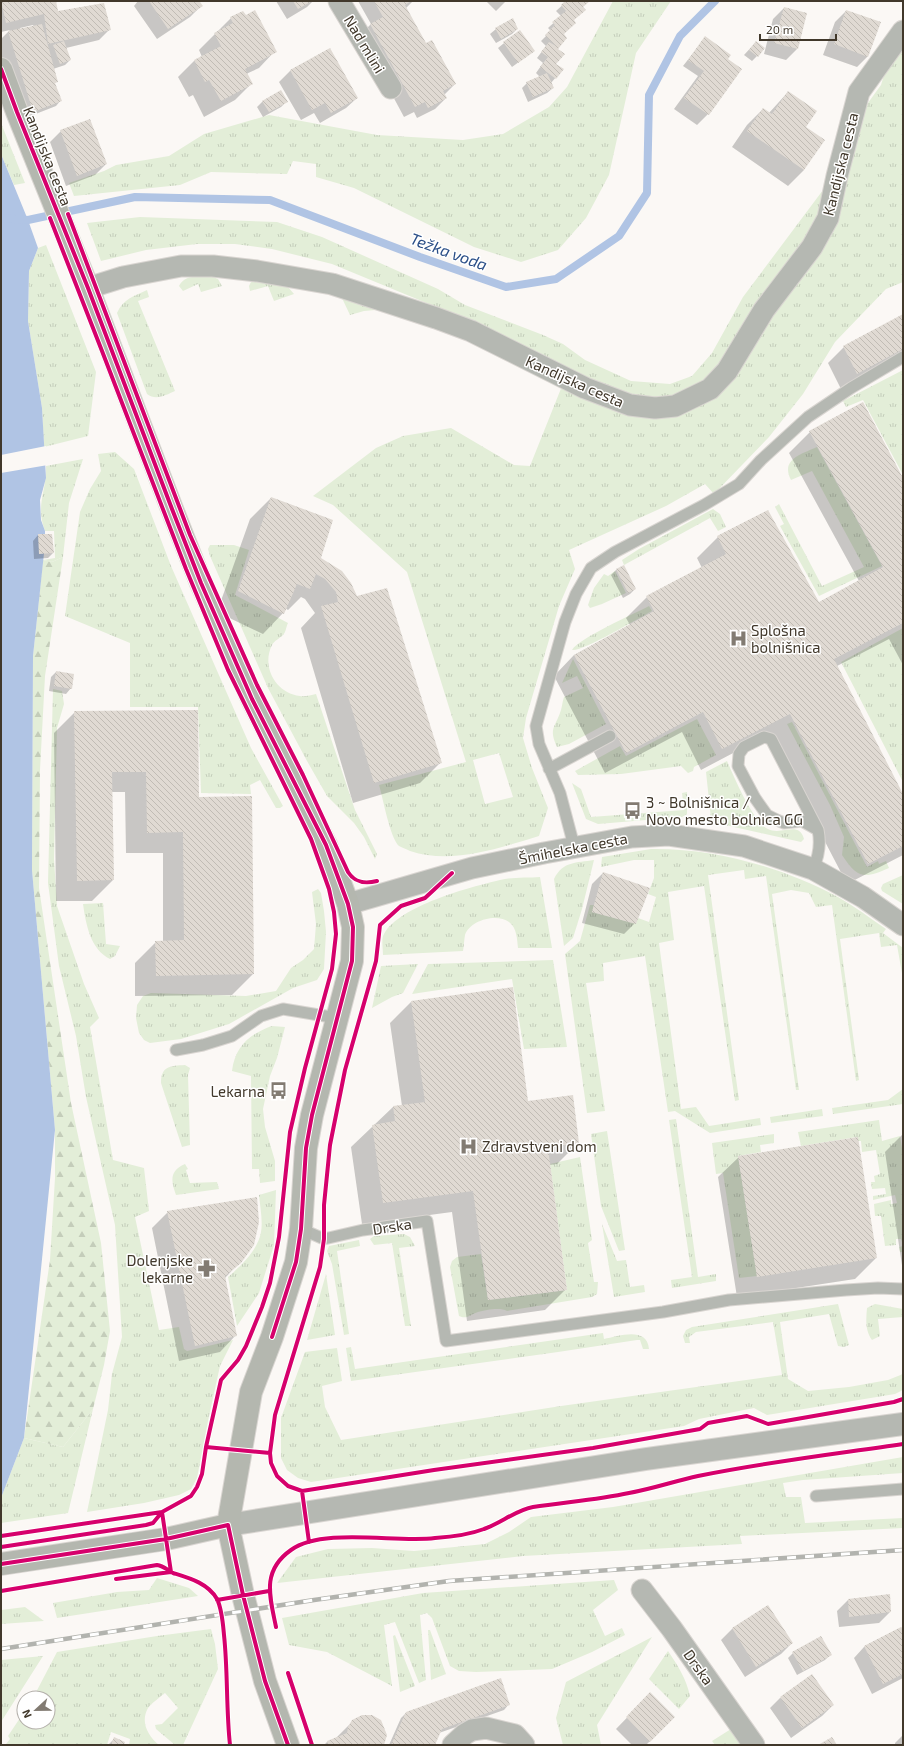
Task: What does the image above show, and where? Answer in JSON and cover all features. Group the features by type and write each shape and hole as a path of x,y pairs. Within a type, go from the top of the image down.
{"main road":[{"name":"Kandijska cesta","path":"1,69 88,288 201,583 252,699 326,845 348,904 353,927 352,961 306,1148 301,1229 296,1262 272,1336 251,1392 228,1525"},
{"path":"1,1564 166,1538 228,1525 243,1595 265,1681 288,1745"}],"street":[{"name":"Nad mlini","path":"339,1 391,88"},
{"name":"Kandijska cesta","path":"88,288 122,277 181,266 213,266 257,271 332,284 471,331 585,388 630,405 655,408 674,406 710,389 727,371 764,310 812,247 828,218 837,176 859,92 903,31"},
{"name":"Šmihelska cesta","path":"348,904 472,868 574,846 632,837 669,835 744,846 813,869 863,897 903,925"},
{"path":"228,1525 646,1459 903,1424"},
{"name":"Drska","path":"642,1590 672,1629 753,1744"},
{"path":"454,1745 465,1734 472,1730 486,1728 515,1735 524,1745"}],"lane":[{"path":"574,846 566,811 539,744 536,726 565,622 576,594 591,568 614,552 704,505 739,484 761,460 808,417 851,388 903,357"},
{"path":"549,769 610,736"},
{"path":"813,869 818,856 820,838 818,830 771,739 764,737 744,747 739,754 738,766 754,798 767,814 784,823 802,822 818,830"},
{"path":"176,1050 203,1045 232,1036 261,1016 283,1009 337,1018"},
{"name":"Drska","path":"301,1229 324,1238 363,1230 427,1221 446,1342 663,1312 729,1300 846,1290 878,1288 903,1289"},
{"path":"816,1496 903,1488"}],"green space":[{"path":"613,1 671,1 636,53 609,175 586,218 558,250 521,262 474,247 354,188 316,177 316,164 293,161 287,174 211,172 180,185 74,196 69,183 104,171 116,165 169,156 204,134 269,115 377,135 463,140 503,134 549,107 567,87"},
{"path":"903,40 903,282 886,289 835,342 803,394 769,437 714,494 705,484 666,506 569,550 575,569 559,606 526,718 523,738 532,768 548,808 539,836 492,850 459,856 426,855 410,851 399,846 390,827 379,785 466,762 407,572 333,505 313,496 376,448 403,436 451,428 514,465 530,466 562,386 596,400 704,400 815,251 865,107 881,85 888,62","holes":["499,753 513,797 485,804 473,760"]},
{"path":"1,123 25,183 14,185 1,154"},
{"path":"823,190 828,193 814,231 718,374 693,393 640,400 588,383 458,316 332,264 272,249 235,244 197,244 146,250 101,261 87,223 140,217 277,222 322,237 438,289 465,305 543,335 563,344 585,360 631,381 670,384 692,376 712,353 743,297"},
{"path":"46,245 96,372 88,436 44,447 42,408 28,321 29,271 38,248"},
{"path":"197,276 211,276 218,279 222,286 201,292 198,284 183,291 179,286 182,282 189,278"},
{"path":"254,281 288,287 294,294 274,301 268,286 250,291 249,286 251,282"},
{"path":"147,290 149,297 138,301 175,391 165,396 154,397 147,394 117,313 122,304 133,296"},
{"path":"341,296 387,309 364,311 350,315"},
{"path":"903,370 903,475 863,400 846,407 843,401"},
{"path":"817,447 882,566 819,596 780,526 784,524 775,507 779,504 822,586 864,567 812,471 791,480 788,473 790,462 794,458"},
{"path":"115,452 134,469 171,566 251,748 283,806 280,808 276,808 260,780 250,785 251,794 201,793 198,707 130,707 130,643 65,616 80,512 90,489 101,471 98,454"},
{"path":"83,459 69,503 63,557 52,562 43,560 55,558 54,531 45,531 41,513 46,466"},
{"path":"713,509 720,514 726,527 718,531 710,518 624,565 622,560 639,549"},
{"path":"210,545 234,545 249,550 235,595 288,623 284,634 272,645 268,662 270,670 273,678 278,684 291,694 308,696 316,694 355,810 377,854 375,859 364,837 354,823 327,796 268,688 210,556 208,549"},
{"path":"63,557 45,676 40,770 39,888 71,1103 101,1243 110,1331 104,1365 93,1409 63,1447 24,1438 50,1260 55,1178 55,1130 32,870 33,656 43,560 52,562"},
{"path":"615,571 626,593 590,608 588,605 594,588 604,574 608,576"},
{"path":"649,606 652,611 587,646 572,650 595,633"},
{"path":"903,628 903,782 841,662"},
{"path":"573,659 606,724 569,744 557,747 553,736 553,729 561,711 564,697 583,688 577,676 562,683"},
{"path":"53,689 62,691 64,704 57,728 54,859 57,906 84,984 99,1018 90,1027 113,1160 144,1168 149,1211 135,1217 159,1330 179,1327 184,1349 187,1351 233,1340 220,1366 197,1478 191,1489 179,1495 144,1503 87,1512 108,1410 112,1374 122,1337 115,1225 86,1097 76,1036 59,966 48,883"},
{"path":"697,719 716,755 694,767 693,771 688,773 681,766 621,774 578,775 575,771 620,746 626,756"},
{"path":"792,722 867,867 878,861 879,864 886,861 889,868 873,874 862,875 853,869 842,855 844,837 830,805 787,724"},
{"path":"727,761 750,809 762,825 773,831 798,830 802,833 804,839 801,842 716,823 711,819 706,772"},
{"path":"572,783 581,789 591,817 684,810 682,793 687,792 687,814 682,817 598,824 586,819"},
{"path":"651,849 699,852 747,861 771,868 816,886 838,897 886,929 883,933 903,948 903,979 897,945 881,947 879,933 840,939 859,1080 856,1081 832,905 816,907 809,893 791,890 772,894 799,1090 796,1090 766,876 745,879 744,870 708,875 739,1100 735,1101 704,886 668,892 674,940 659,943 681,1109 696,1107 709,1126 760,1118 761,1125 710,1133 675,1111 668,1112 645,956 603,963 604,981 586,983 605,1111 587,1113 565,954 580,941 590,905 594,905 592,912 633,923 636,923 638,918 649,922 656,897 648,894 654,878 654,860 634,860 601,867 602,857"},
{"path":"594,860 573,938 564,946 554,879 566,866"},
{"path":"903,875 903,904 882,891 881,888 883,884"},
{"path":"540,877 552,948 518,948 516,934 512,924 504,919 491,918 472,925 465,935 463,951 383,955 382,941 384,934 392,924 419,906 471,887 500,880"},
{"path":"318,889 321,893 326,932 324,969 317,980 293,988 229,1024 181,1039 150,1043 144,1040 139,1033 136,1018 137,1005 143,996 151,993 246,996 276,991 291,968 303,960 314,949 316,924 312,892"},
{"path":"103,903 106,944 120,946 115,956 110,959 103,955 93,942 88,928 83,904"},
{"path":"553,960 567,1047 524,1049 512,979 412,994 428,964"},
{"path":"418,964 403,993 372,1008 381,966"},
{"path":"272,1026 285,1027 277,1058 270,1076 263,1109 265,1127 275,1161 275,1181 260,1183 259,1169 252,1169 251,1076 232,1071 236,1055 244,1042 256,1033"},
{"path":"185,1065 190,1068 188,1075 190,1145 182,1147 161,1083 161,1077 167,1068"},
{"path":"903,1089 903,1104 833,1114 832,1108 888,1100"},
{"path":"822,1109 823,1116 771,1123 770,1117"},
{"path":"676,1119 698,1277 716,1274 716,1281 672,1288 671,1280 692,1277 669,1120"},
{"path":"879,1120 882,1141 900,1136 903,1154 903,1246 901,1239 896,1239 896,1245 885,1246 881,1216 875,1216 874,1204 891,1200 891,1204 897,1203 895,1195 873,1200 873,1196 886,1194 885,1188 872,1189 871,1182 875,1182 874,1176 880,1174 876,1150 862,1152 861,1141 858,1141 857,1137 801,1146 798,1132"},
{"path":"607,1131 625,1250 619,1251 601,1206 591,1134"},
{"path":"774,1134 774,1143 760,1145 761,1152 738,1156 757,1276 739,1278 723,1173 716,1174 712,1143"},
{"path":"580,1157 592,1240 588,1243 594,1282 598,1282 597,1294 592,1297 507,1311 493,1309 478,1312 467,1317 459,1316 450,1267 452,1261 457,1257 481,1254 488,1300 567,1290 550,1164"},
{"path":"185,1164 188,1169 186,1170 190,1183 217,1182 219,1189 176,1195 172,1181 174,1173"},
{"path":"276,1190 274,1245 259,1293 237,1326 228,1277 253,1251 259,1239 262,1223 259,1195"},
{"path":"602,1224 617,1261 626,1260 630,1287 644,1285 645,1292 614,1297"},
{"path":"404,1234 410,1237 415,1246 399,1248 411,1326 405,1326 392,1243 374,1245 370,1239 374,1236"},
{"path":"359,1240 360,1246 337,1251 349,1334 344,1335 332,1264 327,1251 329,1246"},
{"path":"903,1246 903,1252 900,1252 899,1247"},
{"path":"326,1274 335,1335 307,1340"},
{"path":"838,1304 849,1345 844,1347 838,1346 829,1314 780,1322 788,1379 808,1391 849,1387 888,1380 903,1374 903,1390 895,1394 767,1415 754,1408 699,1419 684,1426 311,1482 298,1478 287,1470 281,1458 281,1418 305,1352 337,1348 342,1381 322,1386 325,1407 341,1440 561,1406 782,1375 773,1322 696,1332 689,1337 690,1343 685,1343 683,1336 686,1330 692,1327"},
{"path":"875,1304 903,1309 903,1317 878,1319 880,1336 872,1340 867,1329 867,1308"},
{"path":"603,1333 604,1339 631,1334 638,1335 643,1337 647,1342 649,1349 643,1349 640,1340 637,1340 351,1381 346,1348 351,1347 355,1369"},
{"path":"93,1409 68,1513 1,1523 1,1498 24,1438 63,1447"},
{"path":"903,1457 903,1473 803,1480 783,1483 786,1497 801,1497 805,1523 903,1518 903,1528 740,1536 742,1544 523,1556 277,1583 296,1557 328,1549 372,1548 414,1551 485,1544 509,1532 531,1517 613,1507"},
{"path":"157,1578 189,1588 198,1596 57,1618 53,1603 117,1592 149,1590"},
{"path":"614,1580 618,1590 593,1610 605,1636 622,1628 625,1635 592,1652 552,1669 476,1672 459,1671 450,1666 432,1618 427,1613 420,1615 426,1680 419,1683 395,1622 384,1625 392,1686 327,1652 289,1645 282,1618 423,1593"},
{"path":"25,1607 44,1621 1,1624 1,1610"},
{"path":"211,1629 215,1644 218,1669 183,1745 175,1745 156,1729 155,1725 162,1724 178,1708 165,1693 148,1708 145,1718 146,1728 159,1745 129,1745 130,1739 111,1732 107,1745 2,1745 6,1744 10,1739 8,1736 16,1724 16,1730 56,1730 56,1690 37,1690 57,1652"},
{"path":"428,1630 430,1630 446,1674 431,1680"},
{"path":"395,1635 415,1686 400,1692 393,1636"},
{"path":"652,1637 597,1725 601,1745 563,1745 556,1718 566,1682"},
{"path":"668,1651 684,1678 690,1696 679,1709 649,1679"},
{"path":"43,1656 21,1690 16,1690 16,1698 1,1722 1,1660"},
{"path":"731,1729 741,1745 715,1745 712,1741"}],"water":[{"path":"1,154 38,248 29,271 28,321 42,408 46,478 40,500 41,520 45,531 45,544 33,656 32,870 55,1130 24,1438 1,1498"}],"pier":[{"path":"46,446 48,465 1,473 1,455"}],"building":[{"path":"1,1 56,1 58,11 104,3 111,30 48,44 44,14 6,23"},
{"path":"149,1 199,1 203,6 168,29"},
{"path":"293,1 312,1 298,9"},
{"path":"374,1 411,1 405,5 426,43 432,40 456,84 443,91 447,98 428,108 425,102 415,107 370,24 383,17"},
{"path":"565,1 590,1 583,7 586,10 574,20 576,23 564,34 567,38 558,49 565,54 556,64 564,69 556,79 540,67 548,57 541,52 549,42 556,46 545,35 555,25 552,22 566,11 561,5"},
{"path":"784,7 807,13 798,49 774,43"},
{"path":"255,10 277,52 245,69 253,84 221,101 209,80 205,82 194,60 221,46 214,33 233,23 230,17 243,11 246,15"},
{"path":"846,10 881,22 868,57 834,44"},
{"path":"513,18 518,29 501,39 495,28"},
{"path":"42,24 58,82 55,83 62,101 33,112 8,31"},
{"path":"520,30 535,51 518,63 503,42"},
{"path":"705,36 731,55 728,59 742,69 709,115 684,98 704,71 688,60"},
{"path":"64,41 71,60 60,64 53,45"},
{"path":"756,41 765,48 758,57 749,50"},
{"path":"330,48 358,98 331,113 325,103 312,110 290,70"},
{"path":"547,73 554,88 533,97 526,82"},
{"path":"281,90 288,102 269,112 262,101"},
{"path":"788,91 817,111 806,127 825,140 804,170 747,131 763,108 772,114"},
{"path":"90,119 107,164 77,176 60,130"},
{"path":"903,314 903,349 857,374 843,346"},
{"name":"Splošna bolnišnica","path":"863,402 903,478 903,623 834,659 903,794 903,846 868,864 790,714 722,749 703,712 626,753 574,655 654,611 646,596 726,554 717,536 768,510 819,602 883,567 809,431"},
{"path":"271,497 333,520 321,558 342,571 351,583 357,596 387,588 442,763 374,783 321,606 338,602 336,592 325,579 316,574 310,589 297,584 284,614 238,591"},
{"path":"38,534 52,534 54,553 39,554"},
{"path":"624,565 636,589 628,593 616,569"},
{"path":"56,671 74,674 72,689 54,686"},
{"path":"198,710 199,797 252,796 254,974 156,976 155,941 184,940 183,832 147,833 146,772 112,772 114,880 77,881 74,711"},
{"path":"603,872 650,888 636,924 592,912"},
{"name":"Zdravstveni dom","path":"513,987 528,1101 573,1095 579,1143 548,1148 567,1290 488,1300 473,1191 383,1203 372,1125 395,1121 393,1106 425,1102 411,1001"},
{"path":"858,1137 877,1258 757,1277 738,1156"},
{"name":"Dolenjske lekarne","path":"257,1197 259,1222 254,1245 241,1263 225,1276 237,1336 195,1346 167,1211"},
{"path":"890,1594 891,1612 849,1617 848,1599"},
{"path":"768,1605 793,1643 756,1667 732,1628"},
{"path":"901,1627 903,1630 903,1674 883,1684 864,1646"},
{"path":"821,1636 832,1655 803,1671 792,1652"},
{"path":"812,1674 834,1705 802,1728 780,1697"},
{"path":"501,1678 510,1705 442,1729 435,1745 391,1745 406,1712"},
{"path":"650,1692 675,1717 650,1742 626,1717"},
{"path":"362,1715 372,1715 381,1720 387,1735 384,1745 328,1745 327,1741 347,1733 348,1727 352,1720"},
{"path":"114,1737 125,1742 124,1745 111,1745"},
{"path":"832,1737 837,1745 818,1745"}],"waterway":[{"name":"Težka voda","path":"1,218 28,220 135,197 270,200 420,257 506,287 556,279 619,236 647,193 649,95 680,36 715,1"}],"railway":[{"path":"1,1649 314,1600 449,1581 903,1550"}],"cycle path":[{"path":"1,69 88,288 201,583 252,699 326,845 348,904 353,927 352,961 312,1115 306,1148 301,1229 296,1262 272,1337"},
{"path":"68,214 190,535 257,685 303,775 348,872 351,876 361,882 377,881"},
{"path":"1,1547 153,1523 162,1512 191,1496 197,1487 202,1474 206,1447 221,1380 238,1360 246,1346 270,1283 279,1237 290,1132 305,1068 332,969 336,934 334,912 329,889 311,839 228,670 186,569 50,218"},
{"path":"452,873 425,898 401,906 380,925 376,961 345,1070 330,1145 324,1205 324,1239 320,1267 275,1415 270,1453 271,1463 277,1476 288,1486 302,1491 434,1470 593,1448 700,1429 708,1423 747,1416 768,1424 894,1402 903,1399"},
{"path":"276,1627 270,1595 271,1576 281,1558 291,1550 305,1543 341,1537 419,1539 460,1535 484,1529 521,1511 533,1507 617,1495 749,1466 903,1444"},
{"path":"206,1447 270,1453"},
{"path":"302,1491 309,1542"},
{"path":"162,1512 171,1572"},
{"path":"1,1536 162,1512"},
{"path":"1,1564 166,1539 228,1525 243,1595 265,1681 288,1745"},
{"path":"1,1591 157,1565 164,1567 173,1573 192,1579 209,1589 217,1599 222,1617 230,1745"},
{"path":"116,1579 171,1572"},
{"path":"217,1600 269,1591"},
{"path":"288,1673 312,1745"}],"place":[{"name":"Splošna bolnišnica","path":"738,639"},
{"name":"3 ~ Bolnišnica / Novo mesto bolnica GG","path":"633,811"},
{"name":"Lekarna","path":"278,1091"},
{"name":"Zdravstveni dom","path":"469,1146"},
{"name":"Dolenjske lekarne","path":"206,1269"}]}
